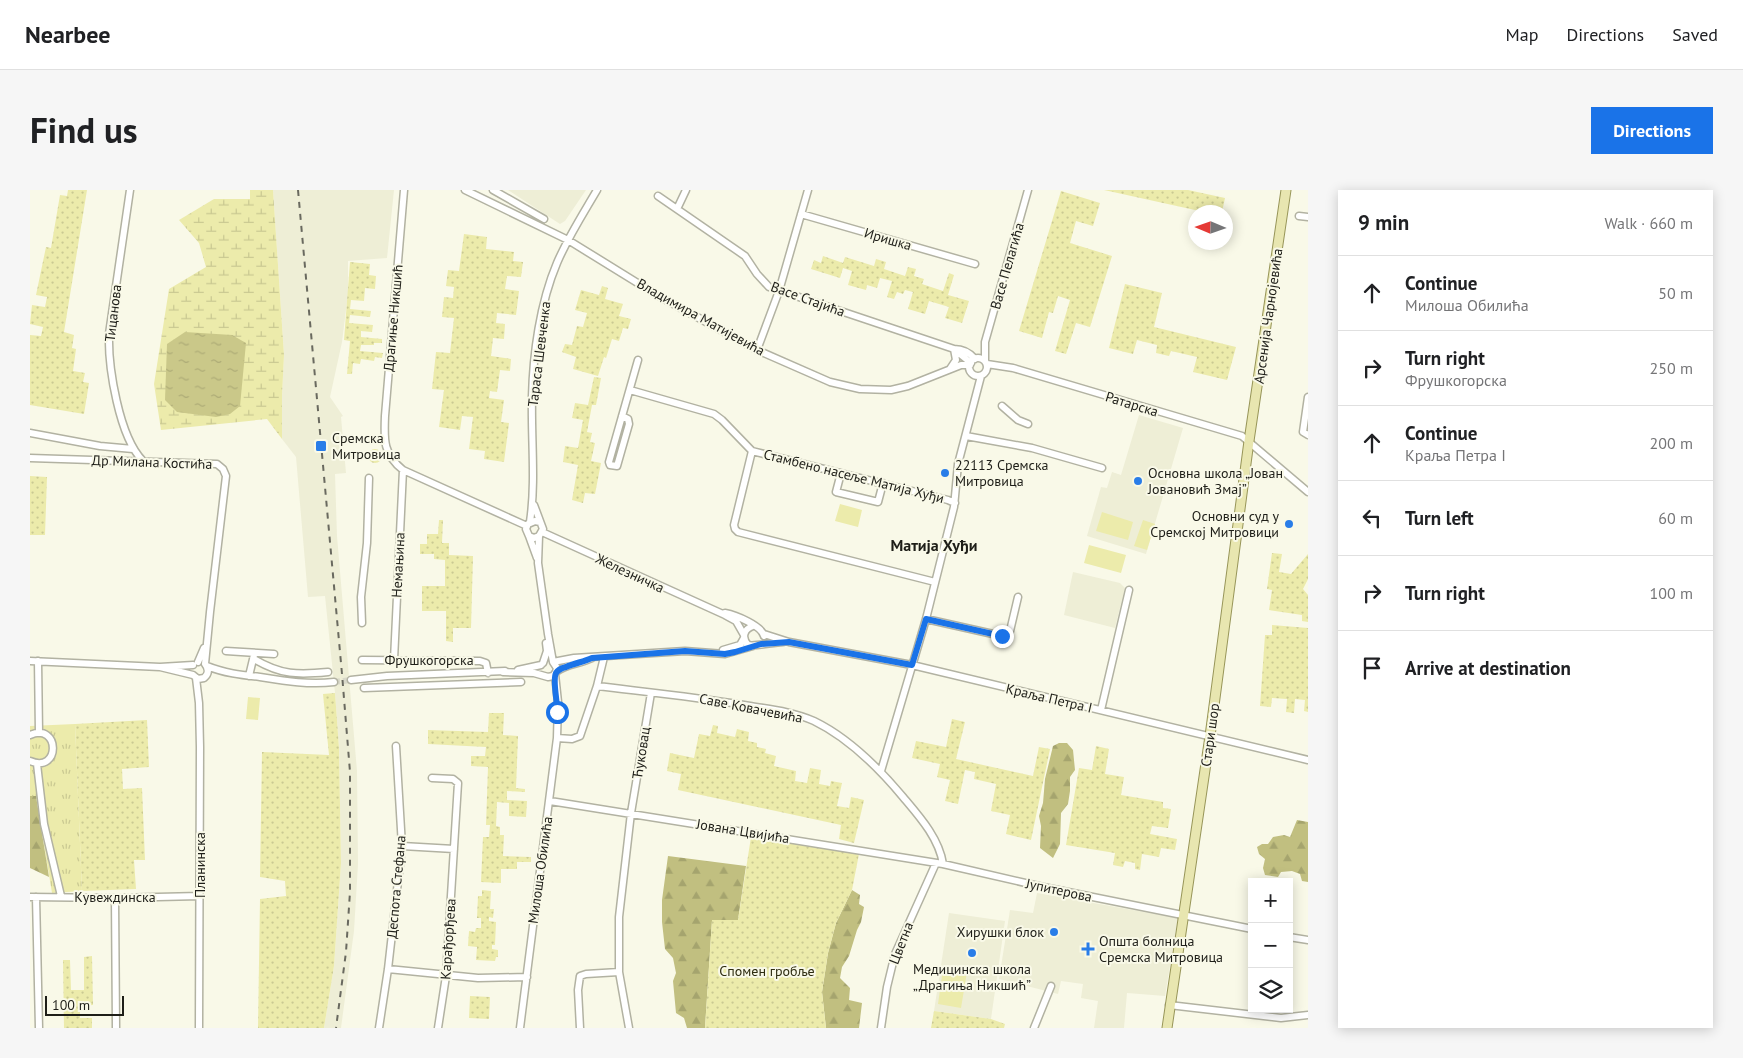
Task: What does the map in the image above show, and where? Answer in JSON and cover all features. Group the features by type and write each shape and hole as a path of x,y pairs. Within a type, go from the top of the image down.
{"main road":[{"name":"Арсенија Чарнојевића","path":"1249,441 1286,190"},
{"name":"Стари шор","path":"1166,1028 1210,736 1249,441"}],"street":[{"name":"Тицанова","path":"130,190 108,351 117,400 133,449 143,460"},
{"name":"Драгиње Никшић","path":"403,470 391,459 385,446 385,416 404,190"},
{"name":"Владимира Матијевића","path":"465,190 568,240 657,295 757,350 822,379 845,387 860,390 891,390 908,386 961,365 975,367"},
{"path":"493,190 544,219"},
{"name":"Тараса Шевченка","path":"528,524 533,501 532,396 536,350 545,298 557,263 568,240 597,190"},
{"path":"677,209 686,190"},
{"path":"757,350 779,291 808,190"},
{"name":"Васе Пелагића","path":"975,367 986,342 1028,190"},
{"name":"Васе Стајића","path":"658,196 744,256 768,286 954,349 975,367"},
{"name":"Иришка","path":"801,214 975,264"},
{"path":"1299,216 1308,217"},
{"name":"Васе Пелагића","path":"975,367 986,362 986,342"},
{"path":"949,370 956,360 954,349"},
{"path":"622,416 628,419 629,424 618,466 614,466 610,465 609,462 622,416 630,390 638,360"},
{"name":"Ратарска","path":"975,367 986,362 1014,368 1169,416 1242,436 1308,492"},
{"name":"Ратарска","path":"975,367 990,370 1014,368"},
{"name":"Стамбено насеље Матија Хуђи","path":"881,771 926,619 955,503 958,464 976,400 975,367"},
{"path":"630,390 714,414 752,450 734,525 738,532 936,582"},
{"path":"1308,397 1303,432 1308,436"},
{"path":"1002,406 1018,420 1028,424"},
{"path":"30,433 100,446 133,449"},
{"path":"966,436 1032,448 1102,468"},
{"name":"Стамбено насеље Матија Хуђи","path":"752,450 955,503"},
{"name":"Др Милана Костића","path":"30,458 143,460 217,464 220,466 226,476 206,665"},
{"path":"403,470 528,524 535,521 540,522 543,527 538,562"},
{"name":"Немањина","path":"394,660 403,470"},
{"path":"842,473 836,492 878,502 883,484"},
{"path":"362,623 361,597 367,544 369,478"},
{"name":"Тараса Шевченка","path":"533,501 540,522"},
{"path":"528,524 526,532 538,562 553,662 557,668 556,673"},
{"path":"529,536 534,538 541,534"},
{"name":"Железничка","path":"541,534 719,612 736,621 744,636"},
{"path":"1101,710 1129,590"},
{"path":"926,619 1002,636 1010,631 1018,597"},
{"name":"Железничка","path":"719,612 739,617 753,626"},
{"path":"542,664 548,661 559,662 574,658 685,651 712,653 730,654 761,644 764,634 759,627 753,626 748,628 740,645 735,648 712,653"},
{"path":"548,634 547,651 540,670 544,676 551,677 560,668 582,663 592,658"},
{"name":"Краља Петра I","path":"764,634 789,642 912,665 1308,760"},
{"path":"744,636 748,644 753,646"},
{"name":"Др Милана Костића","path":"195,664 208,637"},
{"name":"Краља Петра I","path":"761,644 789,642"},
{"path":"226,651 254,656 274,654"},
{"path":"254,656 276,671 309,674 328,672"},
{"path":"249,676 254,656"},
{"path":"557,738 572,739 580,736 597,686 604,657"},
{"name":"Фрушкогорска","path":"362,660 480,661 486,663 488,673"},
{"path":"30,661 160,667 195,664 206,665 226,673 308,684 334,682"},
{"path":"38,661 38,732"},
{"path":"194,676 191,671 195,664"},
{"name":"Фрушкогорска","path":"351,680 387,676 503,672 542,664"},
{"path":"204,677 208,671 206,665"},
{"path":"160,667 204,677 226,673"},
{"name":"Фрушкогорска","path":"503,672 544,676"},
{"name":"Милоша Обилића","path":"520,1028 557,738 556,673"},
{"name":"Фрушкогорска","path":"440,674 440,686"},
{"name":"Планинска","path":"194,676 199,703 199,1028"},
{"name":"Милоша Обилића","path":"544,676 552,689 557,712"},
{"name":"Планинска","path":"199,703 204,677"},
{"name":"Фрушкогорска","path":"364,688 521,682"},
{"name":"Саве Ковачевића","path":"597,686 697,698 793,714 813,721 853,746 881,771 916,813 929,832 940,850 943,864"},
{"name":"Ћуковац","path":"629,1028 619,972 619,917 631,813 651,692"},
{"path":"30,735 38,732 50,738 54,749 48,760 33,763 44,824 61,896"},
{"name":"Деспота Стефана","path":"379,1028 388,969 402,846 396,746"},
{"name":"Карађорђева","path":"432,778 453,778 458,783 446,976 438,1028"},
{"name":"Јована Цвијића","path":"550,801 936,863"},
{"path":"402,846 454,849"},
{"name":"Јупитерова","path":"936,863 1043,887 1248,928"},
{"name":"Цветна","path":"881,1028 887,987 895,954 936,863"},
{"name":"Кувеждинска","path":"33,897 200,896"},
{"path":"33,897 39,1028"},
{"path":"115,898 116,1028"},
{"path":"1293,938 1308,940"},
{"path":"388,969 478,978 527,977"},
{"path":"580,1028 578,990 580,976 619,972"},
{"path":"1034,1028 1051,986"},
{"path":"1169,1005 1281,1018 1308,1015"}],"shaded area":[{"path":"273,190 394,190 387,258 348,261 348,294 342,342 330,397 343,416 341,417 346,473 335,474 337,536 357,771 358,864 354,931 341,1028 324,1028 334,966 341,863 339,748 335,693 325,596 308,597 296,457 282,439 284,355"},
{"path":"508,190 586,190 565,221 560,224"},
{"name":"Основна школа „Јован Јовановић Змај”","path":"1139,415 1183,428 1146,554 1087,536 1101,487 1107,488 1112,472 1121,475"},
{"path":"1073,572 1120,583 1125,588 1115,628 1064,615"},
{"name":"Општа болница Сремска Митровица","path":"1037,893 1178,918 1165,996 1127,993 1124,1028 1094,1028 1098,1001 1081,998 1083,984 1061,981 1058,994 999,979 1010,910 1033,913"},
{"name":"Медицинска школа „Драгиња Никшић”","path":"949,913 1005,921 991,1019 934,1011"}],"green space":[{"path":"68,190 87,190 64,332 74,335 72,348 76,349 73,371 85,373 83,382 89,383 84,414 30,405 30,335 41,336 43,327 30,324 32,305 45,307 47,297 36,295 46,247 51,248 60,195 67,196"},
{"path":"250,190 273,190 284,355 282,439 267,419 161,430 154,384 169,289 206,267 199,243 179,220 214,199 250,199"},
{"path":"1104,190 1188,190 1225,198 1224,205 1188,205 1188,208"},
{"path":"1061,191 1100,203 1093,226 1076,221 1070,243 1112,256 1090,327 1076,323 1066,354 1055,351 1070,300 1058,296 1053,313 1049,312 1042,338 1019,331"},
{"path":"464,234 487,237 486,249 514,252 513,261 523,262 521,277 507,276 505,289 519,291 516,315 497,313 496,323 505,324 504,339 493,338 491,356 511,359 510,371 500,370 497,392 490,391 489,398 504,400 501,422 509,423 504,462 484,459 485,451 469,449 473,417 462,416 460,430 439,427 444,390 432,389 436,352 450,353 454,318 442,317 444,297 453,298 454,287 446,286 448,270 459,271"},
{"path":"823,256 843,263 845,257 874,266 876,259 886,262 884,269 905,276 908,267 916,269 914,276 924,279 922,284 943,291 949,273 954,275 948,295 969,301 962,323 945,318 949,307 929,301 925,314 908,309 913,292 905,290 903,294 897,292 894,299 887,297 892,281 880,278 877,288 867,285 866,290 848,285 852,271 843,268 840,278 811,269 814,260 821,263"},
{"path":"350,262 370,264 369,275 376,276 375,289 365,288 364,301 351,300 350,309 371,311 370,317 350,315 349,323 373,325 372,332 361,331 361,337 382,339 382,343 361,345 360,351 383,353 382,358 375,357 374,361 361,359 360,364 353,363 352,374 347,374 350,341 344,340"},
{"path":"1125,284 1162,293 1154,327 1236,347 1227,380 1193,372 1197,357 1171,351 1169,356 1156,353 1157,345 1137,340 1133,354 1109,348"},
{"path":"602,286 608,288 605,299 623,304 619,316 631,319 628,329 623,328 619,341 612,339 598,376 573,369 576,357 562,352 565,344 572,345 577,326 583,327 587,313 575,310 581,290 599,295"},
{"path":"594,377 601,378 596,405 592,405 587,432 592,433 590,442 595,443 591,461 601,463 595,494 585,493 583,503 572,500 578,465 563,462 565,446 578,448 583,420 572,418 575,403 588,405"},
{"path":"372,449 378,449 382,456 378,463 372,463 368,459 368,453"},
{"path":"30,476 47,477 45,535 30,535"},
{"path":"840,504 862,510 858,527 835,521"},
{"path":"1102,512 1133,522 1128,540 1096,531"},
{"path":"439,520 443,520 442,543 449,543 449,555 473,556 471,628 453,628 453,642 446,641 446,611 422,611 422,586 445,586 445,560 434,559 434,554 420,554 420,544 427,544 427,534 438,534"},
{"path":"1143,520 1155,524 1147,550 1134,546"},
{"path":"1089,545 1126,555 1121,573 1084,563"},
{"path":"1272,553 1282,554 1279,572 1291,574 1308,554 1308,579 1303,589 1308,595 1308,622 1302,621 1302,615 1269,610 1272,590 1267,589"},
{"path":"1272,625 1308,628 1308,712 1304,711 1305,700 1295,699 1294,713 1286,712 1287,699 1272,698 1271,707 1260,706 1265,635 1272,635"},
{"path":"335,693 339,748 341,863 334,966 324,1028 258,1028 260,899 286,896 285,881 260,877 262,752 329,755 323,694"},
{"path":"248,697 260,698 258,720 246,719"},
{"path":"489,713 504,713 503,735 518,736 516,788 525,789 525,792 507,791 507,800 527,801 526,817 509,816 509,803 497,802 496,826 500,827 500,835 504,835 503,856 531,857 531,862 517,862 517,869 501,869 501,883 481,882 483,837 489,837 490,825 486,825 488,767 471,766 471,756 485,756 486,747 428,744 428,730 488,732"},
{"path":"952,719 965,722 956,759 1033,776 1039,747 1050,749 1031,840 1006,834 1010,815 991,811 996,784 974,779 975,772 965,770 958,804 945,801 950,780 937,777 940,764 912,758 916,741 946,747"},
{"path":"147,720 149,767 122,769 123,789 142,788 145,860 134,860 136,889 82,891 75,724"},
{"path":"75,724 82,891 52,893 36,796 30,796 30,726"},
{"path":"713,725 718,726 717,733 735,737 737,729 749,732 748,741 757,743 757,747 766,749 765,753 776,756 774,766 796,771 795,781 807,783 810,768 821,770 819,784 830,786 831,781 842,783 837,806 849,808 851,797 864,800 854,843 839,839 841,825 678,790 681,774 667,771 670,753 694,758 699,734 710,736"},
{"path":"1059,743 1067,743 1073,750 1075,770 1070,777 1068,804 1061,813 1060,844 1053,858 1040,848 1041,826 1039,816 1053,746"},
{"path":"1096,746 1109,749 1105,774 1124,777 1121,795 1163,802 1163,808 1171,809 1168,828 1152,826 1150,834 1177,839 1175,850 1161,848 1159,857 1142,854 1140,870 1135,869 1135,863 1125,861 1123,867 1113,865 1115,853 1066,845 1079,768 1092,770"},
{"path":"30,796 36,796 49,877 30,868"},
{"path":"1297,820 1308,822 1308,882 1302,881 1300,874 1292,871 1281,872 1278,877 1265,875 1263,868 1265,859 1259,854 1257,847 1262,844 1268,844 1273,837 1284,835 1290,837"},
{"name":"Спомен гробље","path":"751,837 859,854 852,890 836,923 828,953 822,992 826,1028 705,1028 712,920 738,920"},
{"path":"668,856 746,866 738,920 712,921 705,1028 687,1028 684,1018 676,1013 673,981 676,973 673,958 665,949 662,922 662,900"},
{"path":"482,890 491,891 490,909 494,909 493,918 489,917 489,921 496,922 495,945 492,945 492,949 498,950 498,957 496,957 495,961 476,960 477,947 468,946 469,931 475,932 476,928 481,928 481,918 477,918 478,896 482,896"},
{"path":"852,890 860,895 859,904 864,907 861,922 849,956 842,967 840,978 850,988 849,1000 862,1003 859,1028 826,1028 822,992 828,953 836,923"},
{"path":"92,956 93,1005 80,1006 80,1018 92,1018 92,1028 64,1028 63,960 70,960 71,990 84,990 84,957"},
{"path":"943,969 967,972 961,1008 938,1004"},
{"path":"470,996 490,997 489,1019 469,1018"},
{"path":"934,1011 991,1019 1005,1024 1004,1028 931,1028"}],"water":[{"path":"185,332 232,335 246,343 240,406 230,414 216,417 177,412 165,400 167,344"}],"tunnel":[{"path":"334,682 351,680"}],"railway":[{"path":"298,190 350,772 350,892 346,952 336,1028"}],"place":[{"name":"Сремска Митровица","path":"321,446"},
{"name":"22113 Сремска Митровица","path":"945,473"},
{"name":"Основна школа „Јован Јовановић Змај”","path":"1138,481"},
{"name":"Основни суд у Сремској Митровици","path":"1289,524"},
{"name":"Хирушки блок","path":"1054,932"},
{"name":"Општа болница Сремска Митровица","path":"1088,949"},
{"name":"Медицинска школа „Драгиња Никшић”","path":"972,953"}],"district":[{"name":"Матија Хуђи","path":"934,545"}],"route":[{"path":"557,712 556,672 560,668 582,663 592,658 685,651 725,654 771,642 789,642 912,665 926,619 1002,636"}]}
